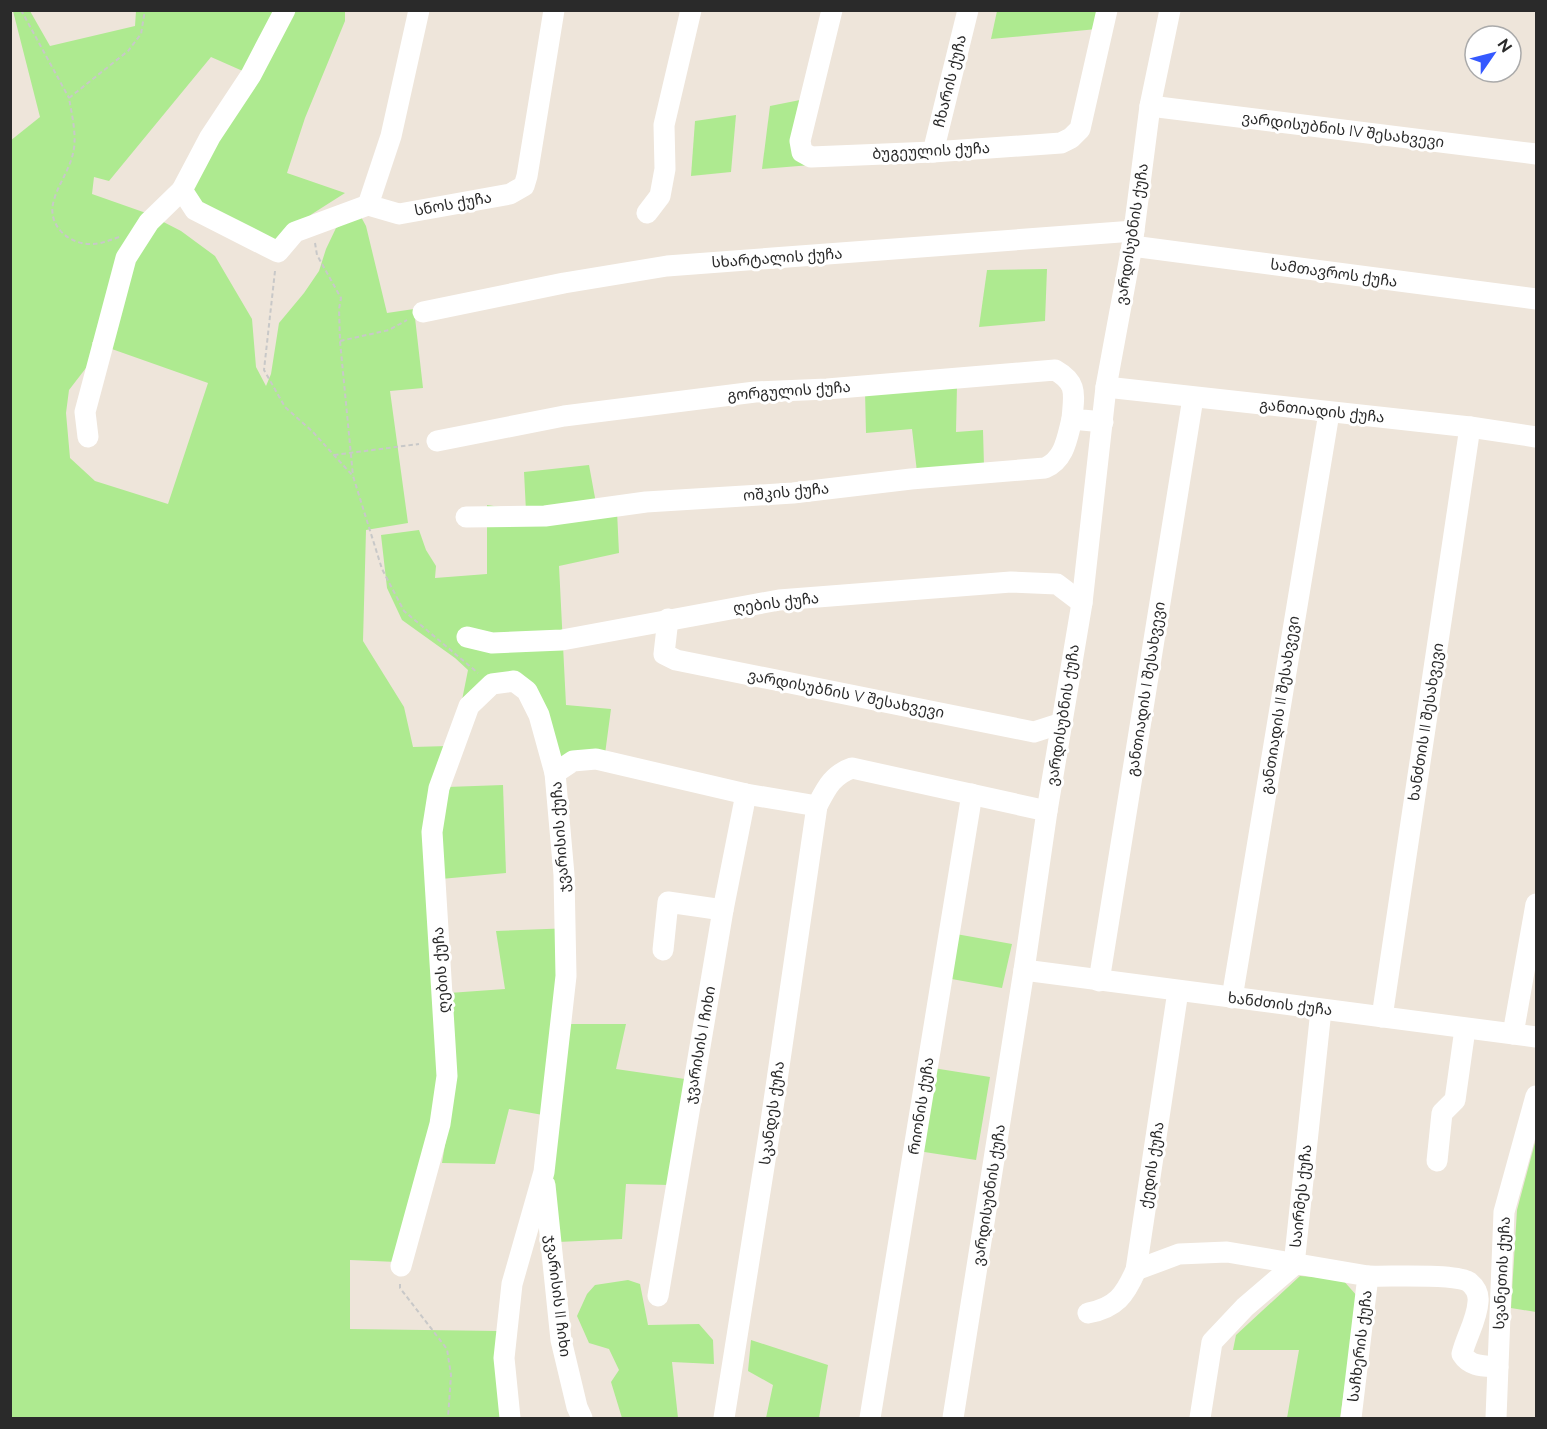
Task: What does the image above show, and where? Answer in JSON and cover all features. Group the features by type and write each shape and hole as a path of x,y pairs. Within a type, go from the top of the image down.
{"street":[{"path":"88,437 85,412 126,258 149,222 183,190 210,137 251,75 285,10"},
{"path":"183,190 195,210 278,252 295,232 368,205 391,136 419,10"},
{"name":"სნოს ქუჩა","path":"368,205 399,214 510,194 524,186 554,10"},
{"path":"647,213 660,196 665,169 664,124 691,10"},
{"name":"ბუგეულის ქუჩა","path":"832,10 800,141 802,152 811,157 933,152 1061,143 1071,138 1080,129 1107,10"},
{"name":"ჩხარის ქუჩა","path":"933,152 968,10"},
{"name":"ვარდისუბნის ქუჩა","path":"953,1419 1047,811 1082,603 1106,387 1133,238 1150,106 1170,10"},
{"name":"ვარდისუბნის IV შესახვევი","path":"1150,106 1536,154"},
{"name":"სამთავროს ქუჩა","path":"1133,238 1536,299"},
{"name":"სხარტალის ქუჩა","path":"423,312 564,283 668,266 1133,238"},
{"name":"გორგულის ქუჩა","path":"437,441 564,416 755,392 827,389 1054,370 1066,376 1074,389 1072,418"},
{"name":"განთიადის ქუჩა","path":"1106,387 1470,427 1536,437"},
{"name":"განთიადის I შესახვევი","path":"1099,981 1194,398"},
{"name":"განთიადის II შესახვევი","path":"1232,998 1329,412"},
{"path":"1072,418 1103,422"},
{"name":"ოშკის ქუჩა","path":"466,517 545,516 646,502 793,493 911,479 1045,468 1056,463 1064,450 1072,418"},
{"name":"ხანძთის II შესახვევი","path":"1382,1017 1470,427"},
{"name":"ღების ქუჩა","path":"467,637 492,643 562,640 779,600 1011,582 1057,584 1082,603"},
{"name":"ვარდისუბნის V შესახვევი","path":"668,619 664,654 676,660 1034,732 1062,723"},
{"path":"492,684 514,681 527,691 539,716 555,773"},
{"name":"ღების ქუჩა","path":"401,1266 440,1124 447,1076 432,832 439,788 469,706 492,684"},
{"name":"ჯვარისის ქუჩა","path":"510,1419 504,1359 512,1284 544,1172 566,975 564,874 555,773 573,761 596,759 746,794 817,806"},
{"path":"817,806 831,780 841,772 852,768 1047,811"},
{"name":"ჯვარისის I ჩიხი","path":"658,1296 723,910 746,794"},
{"name":"რიონის ქუჩა","path":"870,1419 972,794"},
{"name":"სკანდეს ქუჩა","path":"724,1419 769,1135 817,806"},
{"path":"663,950 668,902 723,910"},
{"path":"1513,1035 1536,904"},
{"name":"ხანძთის ქუჩა","path":"1024,970 1536,1037"},
{"name":"ქედის ქუჩა","path":"1088,1313 1109,1307 1120,1298 1128,1288 1136,1270 1178,991"},
{"name":"საირმეს ქუჩა","path":"1200,1419 1212,1342 1245,1306 1293,1265 1322,1010"},
{"path":"1437,1161 1442,1113 1455,1100 1465,1029"},
{"name":"სვანეთის ქუჩა","path":"1496,1419 1504,1212 1530,1125 1536,1096"},
{"name":"ჯვარისის II ჩიხი","path":"544,1172 561,1340 582,1419"},
{"name":"საჩხერის ქუჩა","path":"1136,1270 1179,1254 1227,1252 1368,1276 1351,1419"},
{"path":"1368,1276 1453,1277 1467,1281 1476,1290 1479,1300 1476,1316 1462,1354 1466,1360 1478,1366 1498,1367"}],"path":[{"path":"21,10 69,98 74,134 73,157 53,201 52,217 60,231 75,242 93,244 120,236"},
{"path":"69,98 128,51 141,34 145,10"},
{"path":"318,224 315,244 317,255 341,298 340,341 353,476 382,569 404,611 492,684"},
{"path":"278,252 264,370 285,407 312,431 353,476"},
{"path":"340,341 389,330 423,312"},
{"path":"334,455 437,441"},
{"path":"401,1266 400,1288 447,1349 451,1375 448,1419"}],"green space":[{"path":"13,11 30,11 50,46 135,26 136,11 279,11 245,72 211,57 109,181 94,177 92,194 146,213 181,231 215,256 252,319 256,367 266,386 271,374 279,323 319,271 336,228 360,215 366,226 387,313 414,309 423,388 390,391 408,523 366,530 363,641 404,707 413,747 448,746 436,784 441,1071 397,1262 350,1260 350,1329 499,1331 503,1418 11,1418 10,141 40,117","holes":["92,342 208,383 168,504 95,481 70,458 66,413 69,390 96,355"]},
{"path":"292,11 345,11 345,21 305,118 287,173 345,193 312,214 280,242 200,209 189,192"},
{"path":"997,11 1101,11 1097,29 991,39"},
{"path":"805,99 811,165 762,169 770,106"},
{"path":"736,115 731,172 691,176 695,121"},
{"path":"1047,269 1045,321 979,327 987,270"},
{"path":"957,385 956,432 983,430 984,466 917,472 912,429 866,433 865,391"},
{"path":"589,465 598,514 617,511 619,553 559,566 566,705 611,709 605,754 556,758 535,686 462,700 468,670 402,620 387,588 381,535 419,530 426,550 436,566 435,578 487,574 487,505 526,511 524,472"},
{"path":"503,785 506,873 441,879 438,830 447,787"},
{"path":"572,928 570,1024 626,1024 616,1069 685,1079 670,1185 626,1184 622,1239 558,1242 547,1178 560,1118 509,1109 495,1164 442,1163 456,1077 449,993 505,989 496,931"},
{"path":"956,934 1012,944 1002,988 946,978"},
{"path":"933,1068 990,1077 976,1160 918,1151"},
{"path":"1536,1139 1536,1312 1511,1308 1517,1210"},
{"path":"1300,1276 1342,1279 1358,1297 1340,1418 1287,1418 1299,1350 1233,1350 1236,1335"},
{"path":"628,1280 640,1284 648,1325 699,1324 713,1340 714,1364 672,1362 678,1418 622,1418 611,1382 619,1370 609,1349 589,1343 577,1316 587,1294 595,1285"},
{"path":"751,1340 828,1365 819,1418 766,1418 773,1385 748,1371"}]}
